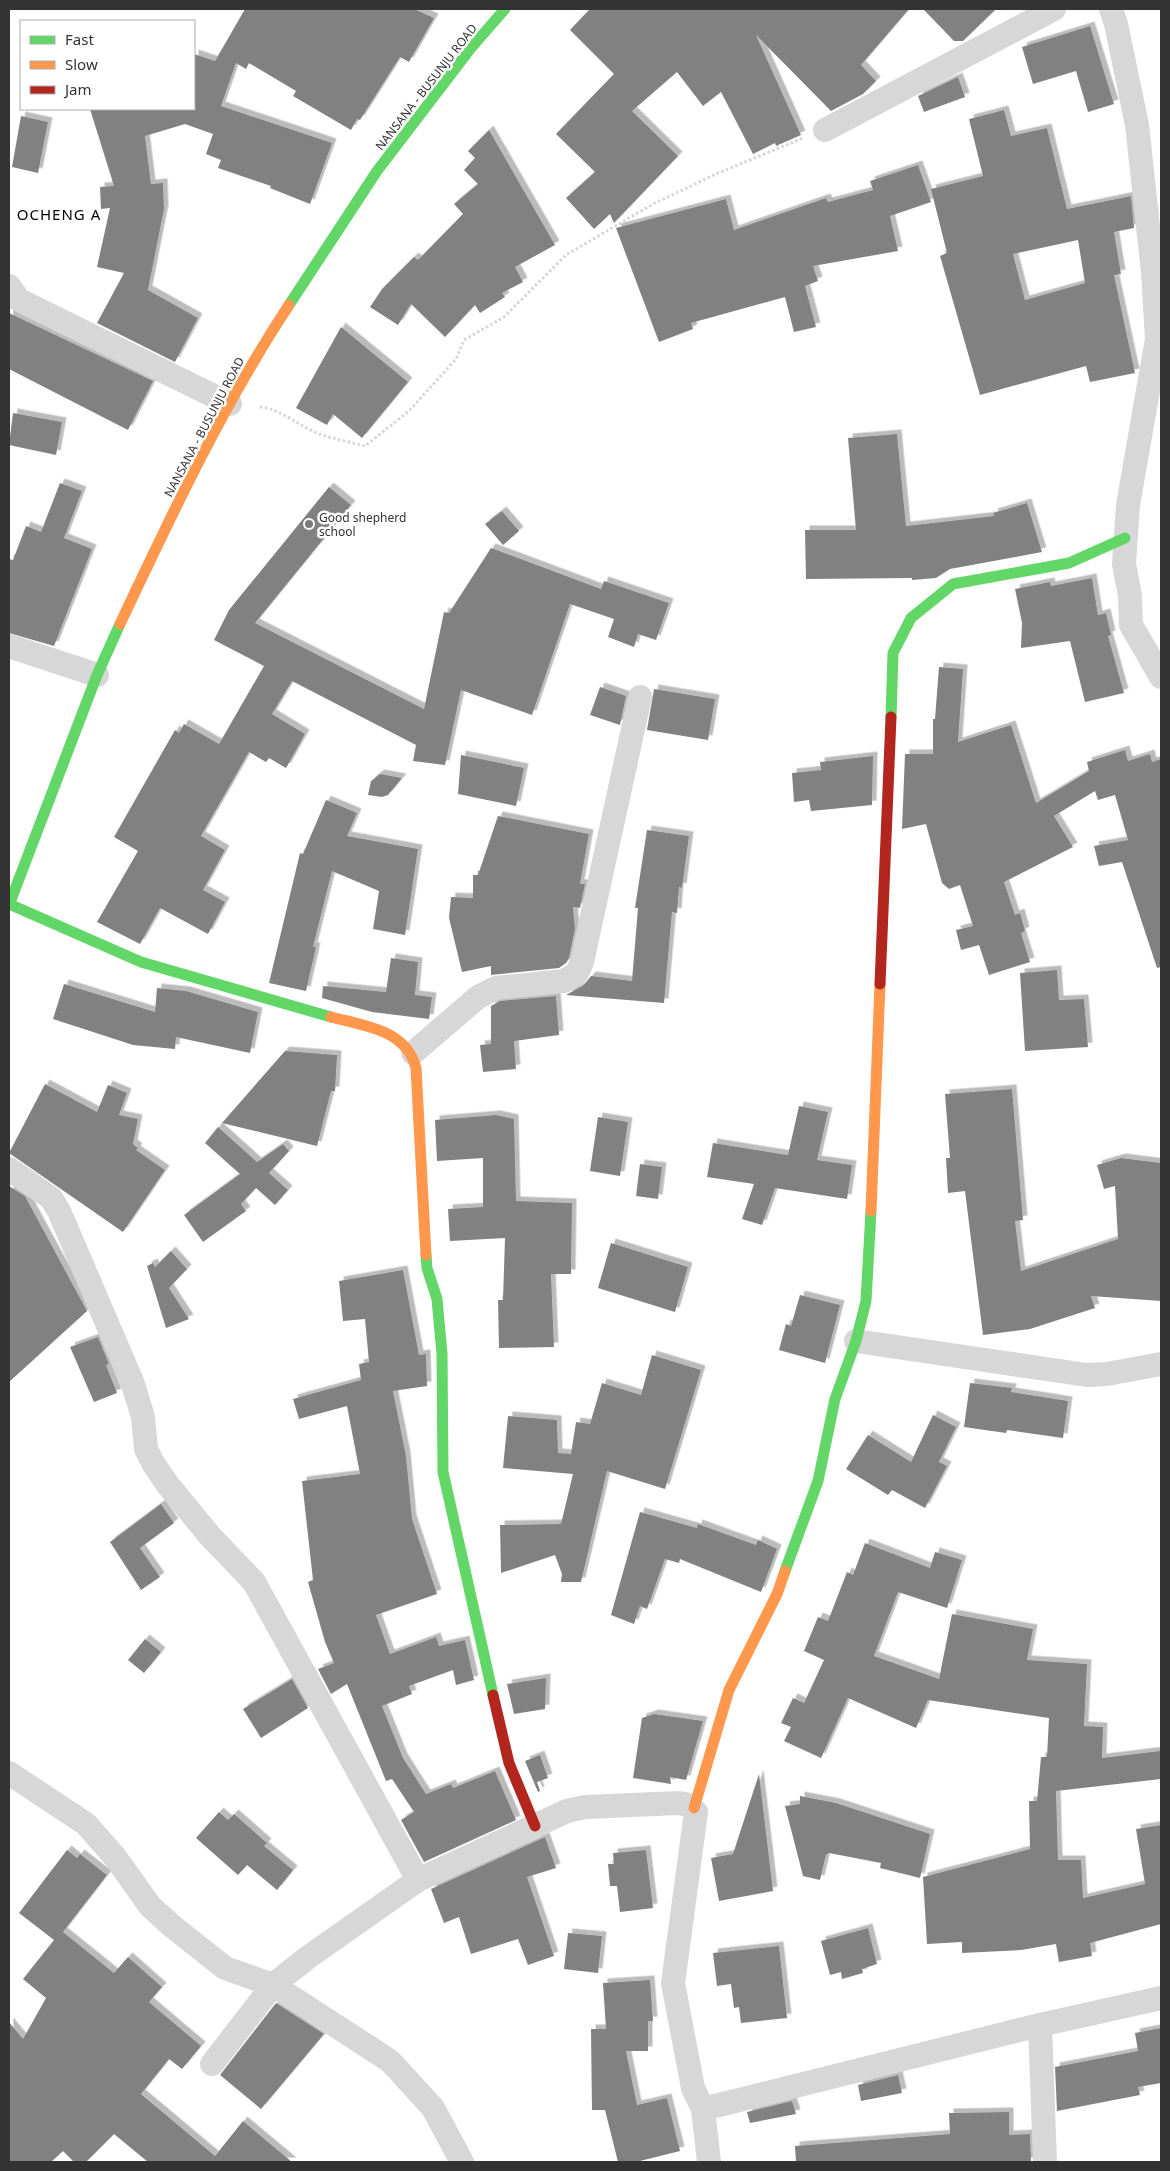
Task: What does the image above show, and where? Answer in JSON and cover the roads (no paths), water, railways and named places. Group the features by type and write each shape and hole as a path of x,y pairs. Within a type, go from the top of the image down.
{"street":[{"name":"NANSANA - BUSUNJU ROAD","path":"9,904 97,675 156,548 230,404 276,326 377,172 471,48 505,9"},
{"path":"824,130 1054,9"},
{"path":"1111,9 1116,24 1137,125 1153,272 1157,338 1132,476 1124,564 1130,596 1131,625 1161,677"},
{"path":"9,286 19,300 230,404"},
{"path":"709,2162 703,2109 693,2088 673,1983 696,1812 694,1808 729,1690 777,1594 818,1481 835,1399 856,1341 866,1301 874,1177 893,653 911,618 953,584 1069,563 1125,538"},
{"path":"9,646 97,675"},
{"path":"413,1054 478,997 496,988 564,981 576,974 582,962 583,948 640,697"},
{"path":"9,904 141,962 388,1033 403,1042 413,1054 416,1068 422,1213 426,1258 437,1299 442,1354 443,1472 509,1763 536,1826"},
{"path":"9,1169 51,1198 59,1211 133,1384 143,1417 146,1449 168,1485 210,1536 254,1582 418,1880"},
{"path":"856,1341 1086,1375 1107,1374 1161,1364"},
{"path":"9,1773 86,1824 115,1857 150,1906 172,1926 226,1968 273,1985 390,2061 433,2108 462,2162"},
{"path":"212,2064 273,1985 418,1880 567,1811 585,1807 679,1803 694,1808"},
{"path":"703,2109 1040,2025 1161,1998"},
{"path":"1040,2025 1045,2162"}],"place":[{"name":"Good shepherd school","path":"309,524"}],"district":[{"name":"OCHENG A","path":"59,214"}]}
